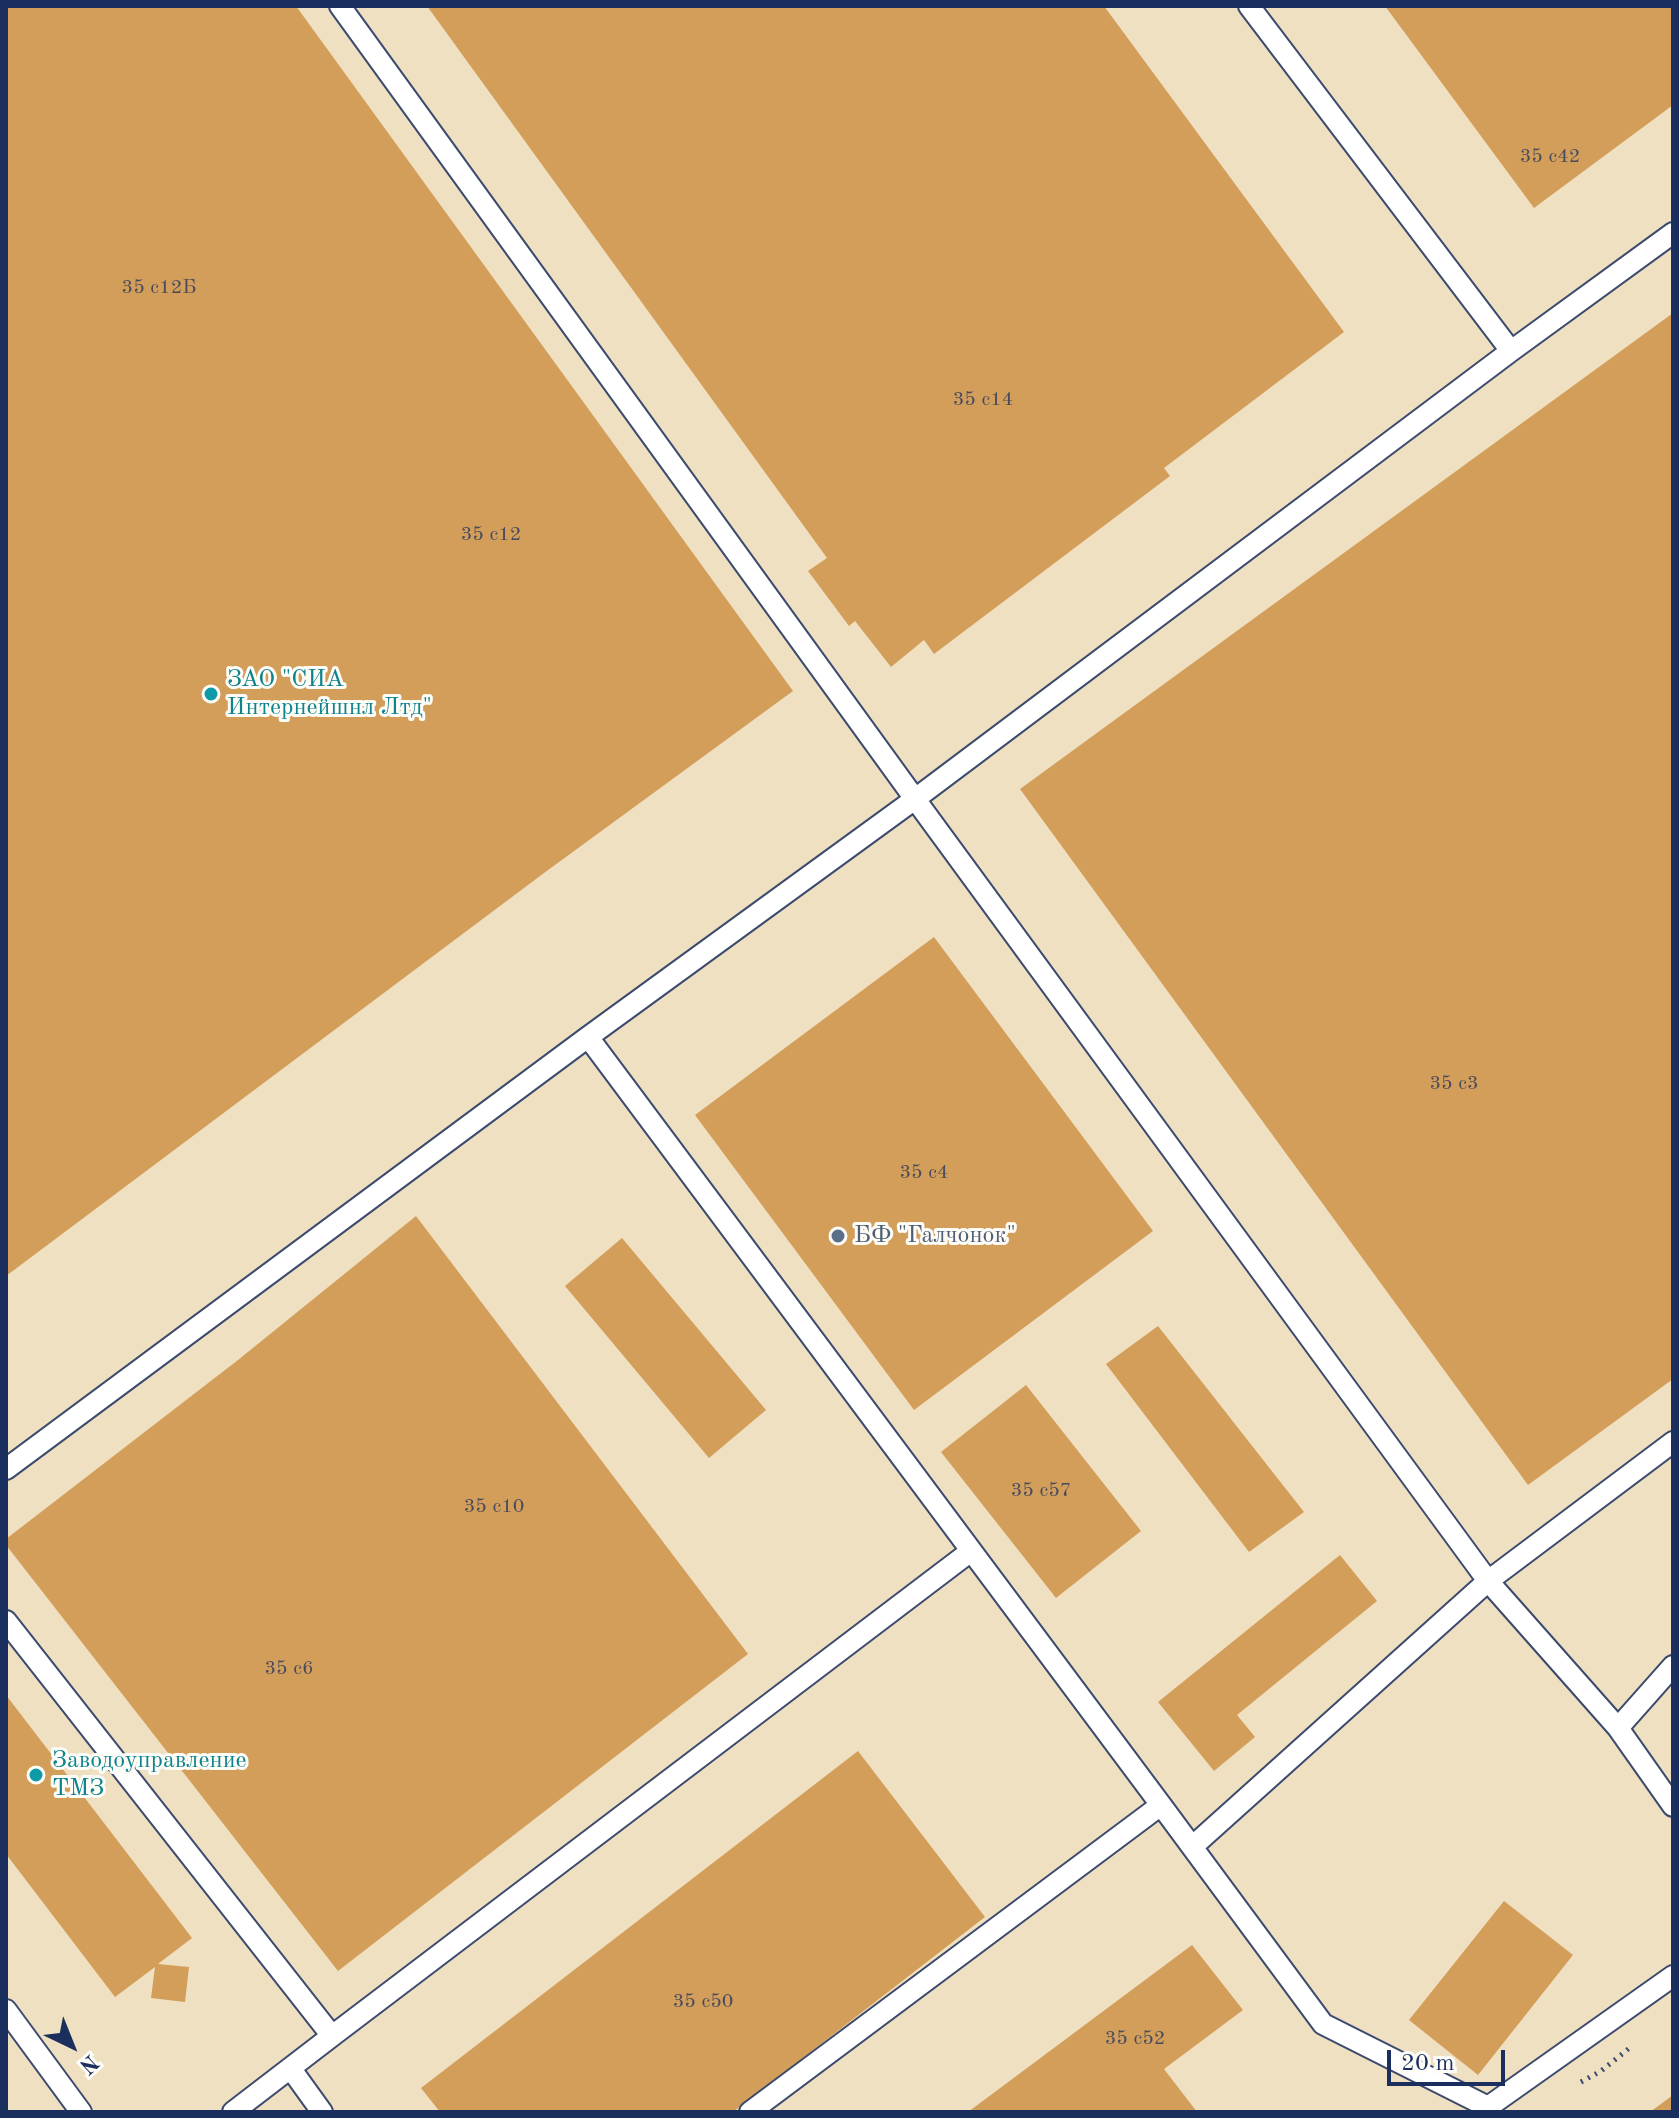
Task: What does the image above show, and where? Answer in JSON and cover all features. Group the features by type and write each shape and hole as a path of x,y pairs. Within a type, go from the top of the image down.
{"lane":[{"path":"1249,6 1511,351"},
{"path":"352,10 915,799 1488,1581 1618,1728 1673,1806"},
{"path":"6,1469 588,1037 915,799 1673,233"},
{"path":"588,1037 1323,2024 1488,2107 1673,1976"},
{"path":"1192,1847 1488,1581 1673,1442"},
{"path":"233,2112 971,1551"},
{"path":"6,1621 332,2036"},
{"path":"1618,1728 1673,1666"},
{"path":"750,2112 1161,1805"},
{"path":"6,2010 81,2112"},
{"path":"291,2069 322,2112"}],"building":[{"path":"6,6 296,6 793,691 544,873 6,1276"},
{"path":"427,6 1104,6 1344,332 1164,468 1170,476 934,654 924,640 891,667 855,621 849,626 808,571 827,558"},
{"path":"1385,6 1673,6 1673,105 1534,208"},
{"path":"1673,313 1673,1379 1528,1485 1020,789"},
{"path":"934,937 1153,1231 914,1410 695,1115"},
{"path":"416,1216 748,1654 338,1971 6,1545 6,1539 238,1360"},
{"path":"622,1238 766,1410 709,1458 565,1286"},
{"path":"1158,1326 1304,1512 1249,1552 1106,1364"},
{"path":"1026,1385 1141,1531 1056,1598 941,1452"},
{"path":"1340,1555 1377,1601 1237,1715 1255,1737 1214,1771 1158,1702"},
{"name":"Заводоуправление ТМЗ","path":"6,1695 192,1938 158,1964 189,1967 185,2002 151,1998 155,1967 115,1997 6,1854"},
{"path":"858,1751 985,1917 733,2112 440,2112 421,2088"},
{"path":"1504,1901 1573,1955 1478,2075 1409,2020"},
{"path":"1192,1945 1243,2010 1164,2069 1197,2112 968,2112"},
{"path":"1673,2095 1673,2112 1650,2112"}],"place":[{"name":"ЗАО \"СИА Интернейшнл Лтд\"","path":"211,694"},
{"name":"БФ \"Галчонок\"","path":"838,1236"},
{"name":"Заводоуправление ТМЗ","path":"36,1775"}]}
